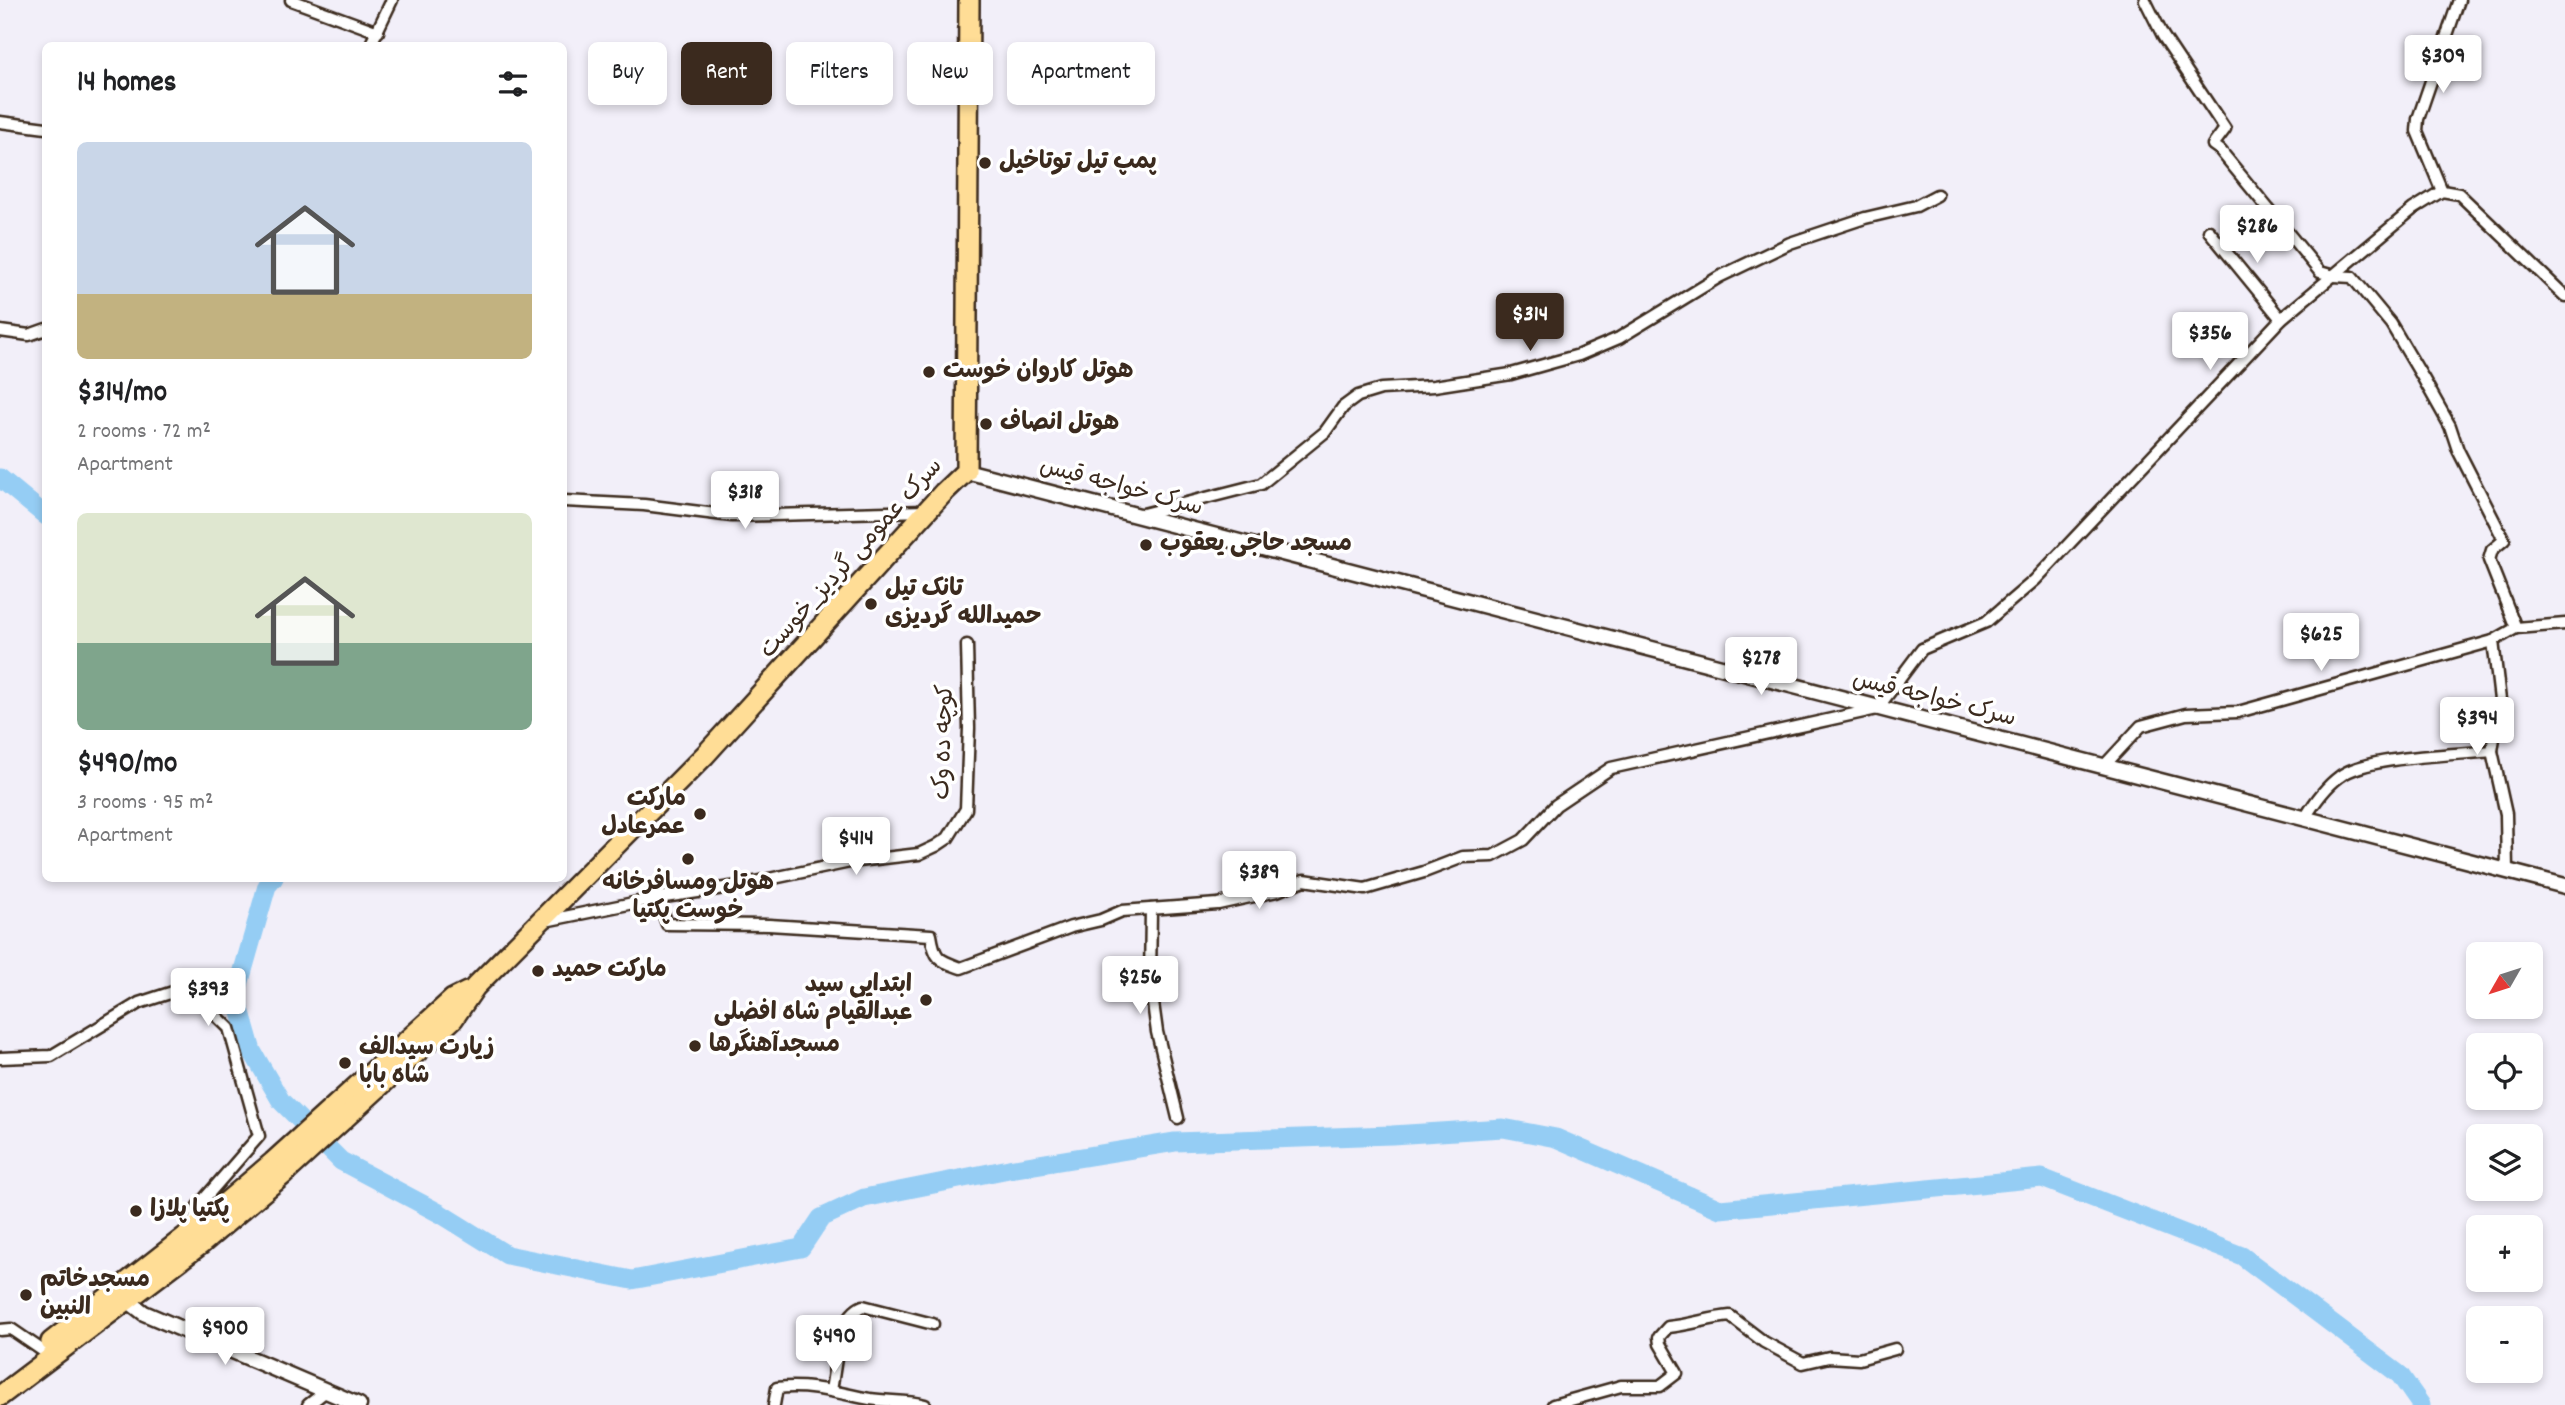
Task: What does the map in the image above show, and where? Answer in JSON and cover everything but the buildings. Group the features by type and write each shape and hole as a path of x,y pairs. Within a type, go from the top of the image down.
{"highway":[{"name":"سرک عمومی گردیز_خوست","path":"121,1295 200,1245 355,1099 453,1019 475,987 714,746 966,471 969,0"},
{"name":"سرک عمومی گردیز_خوست","path":"0,1396 48,1353 121,1295 190,1233 279,1168"},
{"name":"سرک عمومی گردیز_خوست","path":"0,1380 48,1353"}],"street":[{"path":"291,0 377,32"},
{"path":"372,42 392,0"},
{"path":"2145,0 2163,36 2225,129 2213,145 2220,150 2320,272 2352,277 2391,324 2450,426 2458,450 2504,540 2492,550 2489,560 2516,628"},
{"path":"2442,191 2417,131 2418,119 2459,0"},
{"path":"0,122 42,127"},
{"path":"658,898 667,924 769,925 931,935 934,953 939,960 961,968 1122,911 1218,904 1277,891 1304,880 1365,889 1424,872 1463,857 1493,856 1523,840 1556,805 1611,768 1877,709 1922,649 1986,622 2035,580 2281,319 2413,209 2442,191 2459,194 2565,296"},
{"path":"1137,516 1261,484 1325,432 1343,407 1359,396 1381,389 1434,386 1511,374 1579,355 1619,338 1719,277 1790,243 1865,218 1916,206 1937,195"},
{"path":"2209,231 2281,319"},
{"path":"0,331 29,335 42,330"},
{"name":"سرک خواجه قیس","path":"966,471 2565,887"},
{"path":"567,501 644,505 732,516 927,511"},
{"path":"2103,767 2141,726 2186,714 2238,712 2493,641 2516,628 2565,624"},
{"path":"2493,641 2500,700 2492,751 2507,814 2507,871"},
{"name":"کوچه ده وک","path":"541,922 850,862 919,854 947,838 966,809 969,729 967,645"},
{"path":"2305,818 2318,797 2340,775 2365,763 2492,751"},
{"path":"1151,909 1150,981 1157,1032 1178,1118"},
{"path":"0,1058 51,1056 139,1003 173,992 196,996 229,1028 259,1136 198,1206 190,1233"},
{"path":"121,1295 144,1313 359,1405"},
{"path":"831,1390 844,1323 858,1308 863,1306 933,1324"},
{"path":"1553,1405 1621,1386 1660,1386 1677,1373 1660,1344 1660,1336 1668,1327 1702,1323 1713,1318 1730,1316 1763,1342 1803,1363 1829,1357 1859,1359 1895,1349"},
{"path":"0,1330 12,1329 48,1353"},
{"path":"774,1405 777,1388 799,1386 925,1405"},
{"path":"308,1405 326,1391"}],"waterway":[{"path":"0,478 42,513"},
{"path":"270,882 267,886 236,995 252,1051 281,1101 341,1161 441,1214 507,1255 632,1280 801,1248 821,1218 864,1198 1009,1169 1175,1142 1392,1135 1503,1128 1556,1138 1720,1209 2042,1178 2242,1256 2400,1375 2421,1405"}],"place":[{"name":"پمپ تیل توتاخیل","path":"985,163"},
{"name":"هوتل کاروان خوست","path":"929,372"},
{"name":"هوتل انصاف","path":"986,424"},
{"name":"مسجد حاجی یعقوب","path":"1146,545"},
{"name":"تانک تیل حمیدالله گردیزی","path":"871,604"},
{"name":"مارکت عمرعادل","path":"700,814"},
{"name":"هوتل ومسافرخانه خوست پکتیا","path":"688,859"},
{"name":"مارکت حمید","path":"538,971"},
{"name":"ابتدایی سید عبدالقیام شاه افضلی","path":"926,1000"},
{"name":"مسجدآهنگرها","path":"695,1046"},
{"name":"زیارت سیدالف شاه بابا","path":"345,1063"},
{"name":"پکتیا پلازا","path":"136,1211"},
{"name":"مسجدخاتم النبین","path":"26,1295"}]}
